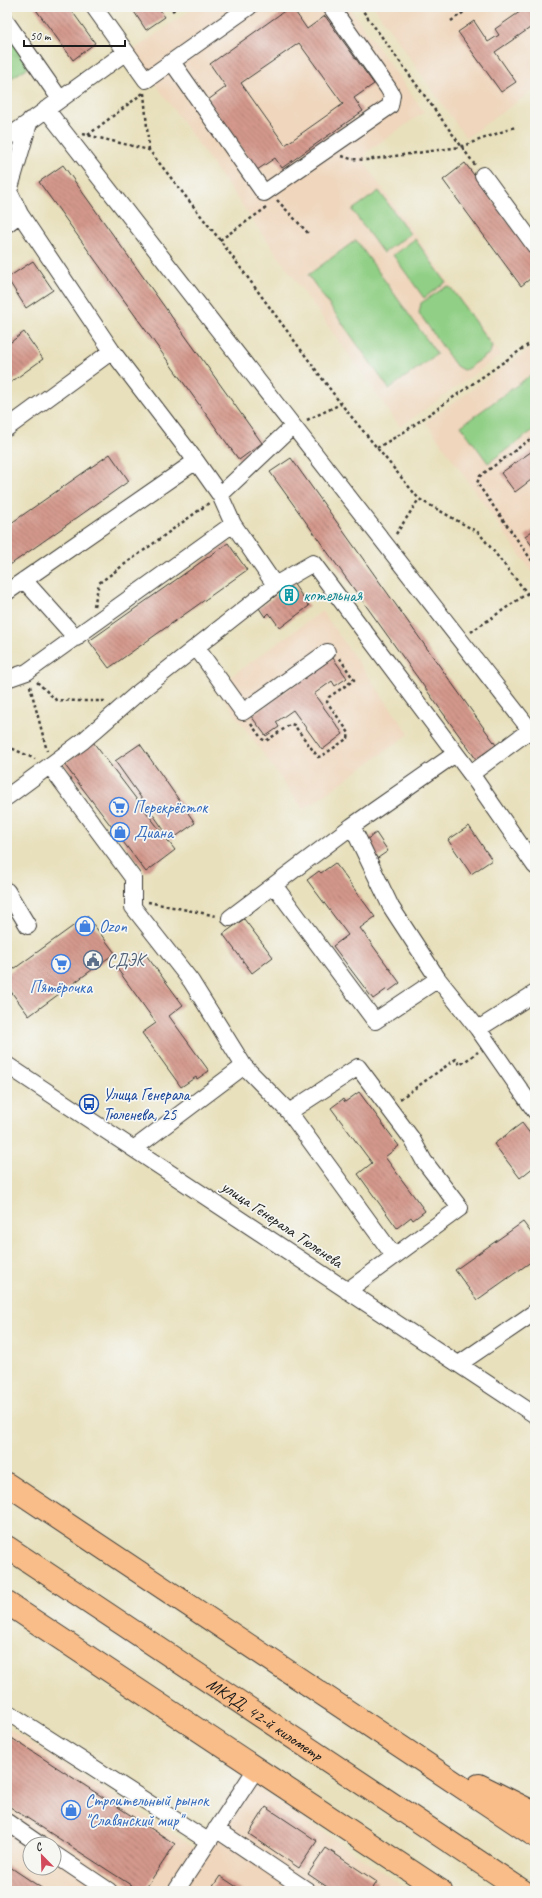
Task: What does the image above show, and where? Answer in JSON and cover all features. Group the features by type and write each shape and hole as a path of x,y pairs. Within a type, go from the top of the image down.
{"highway":[{"path":"7,1484 535,1836"},
{"name":"МКАД, 42-й километр","path":"7,1548 523,1891"},
{"path":"7,1603 441,1891"},
{"path":"412,1754 535,1813"}],"street":[{"path":"94,7 126,52 145,86 172,62 249,7"},
{"path":"172,62 264,193 273,195 390,106 392,95 388,88 331,7"},
{"path":"7,23 60,98"},
{"path":"7,138 60,98 126,52"},
{"path":"46,109 532,733 471,774"},
{"path":"30,120 9,191 14,211 112,351 196,460 220,495 233,524 275,585"},
{"path":"483,175 535,246"},
{"path":"7,224 14,211"},
{"path":"7,428 112,351"},
{"path":"220,495 293,426"},
{"path":"7,592 196,460"},
{"path":"7,679 27,672 233,524"},
{"path":"7,797 50,766 196,646 275,585 313,563 471,774 535,866"},
{"path":"24,580 82,633"},
{"path":"196,646 243,712 327,652"},
{"path":"230,918 352,826 455,754"},
{"path":"50,766 133,878 134,907 191,981 244,1066 289,1112 394,1256"},
{"path":"352,826 391,907 438,980 478,1029 535,1111"},
{"path":"274,885 375,1021 438,980"},
{"path":"7,891 28,926"},
{"path":"478,1029 535,993"},
{"name":"улица Генерала Тюленева","path":"7,1065 135,1148 535,1415"},
{"path":"135,1148 244,1066"},
{"path":"289,1112 358,1067 412,1139 424,1161 460,1208 348,1291"},
{"path":"458,1364 535,1312"},
{"path":"7,1712 308,1891"},
{"path":"176,1891 256,1769"},
{"path":"7,1822 27,1836"},
{"path":"62,1859 109,1891"}],"path":[{"path":"172,11 178,7"},
{"path":"360,7 460,147 483,175"},
{"path":"451,21 471,7"},
{"path":"88,135 145,86"},
{"path":"145,86 149,150 220,240 341,404 420,499 479,533 535,603"},
{"path":"366,160 460,147 515,127"},
{"path":"61,128 149,150"},
{"path":"220,240 273,195 308,233"},
{"path":"377,448 404,432 535,340"},
{"path":"293,426 341,404"},
{"path":"535,436 480,476 477,483 535,565"},
{"path":"82,633 99,584 220,495"},
{"path":"387,548 420,499"},
{"path":"459,640 535,588"},
{"path":"243,712 264,740 269,740 293,724 318,756 322,756 342,742 349,736 349,733 327,699 354,678 333,650 327,652"},
{"path":"27,672 56,700 78,702 108,700"},
{"path":"27,672 50,766"},
{"path":"7,746 50,766"},
{"path":"142,900 230,918"},
{"path":"388,1107 456,1059 460,1064 488,1045"}],"shaded area":[{"path":"195,7 349,7 424,112 367,152 365,164 501,355 400,427 132,51"},
{"path":"374,7 535,7 535,89 466,138"},
{"path":"535,345 535,576 426,422"},
{"path":"322,611 409,734 303,810 216,687"},
{"name":"Строительный рынок \"Славянский мир\"","path":"7,1727 195,1848 241,1776 410,1891 7,1891"}],"green space":[{"path":"7,27 33,64 7,81"},
{"path":"379,191 410,234 383,253 352,210"},
{"path":"415,239 446,282 424,298 393,255"},
{"path":"356,240 437,354 389,389 308,275"},
{"path":"447,286 451,288 492,346 490,353 467,369 463,370 456,366 419,313 421,303"},
{"path":"535,372 535,429 488,463 461,426"}],"building":[{"path":"34,7 69,7 95,43 73,60"},
{"path":"131,7 158,7 165,17 146,30"},
{"path":"292,7 307,29 325,16 374,84 354,98 363,111 282,168 275,158 257,170 208,100 226,87 210,64","holes":["299,43 343,104 285,145 241,83"]},
{"path":"527,7 535,7 535,29 533,26 495,52 516,82 501,92 458,32 474,21 488,42 499,35 495,29"},
{"path":"465,163 535,257 535,275 521,286 443,180"},
{"path":"63,165 262,443 239,460 39,182"},
{"path":"33,261 53,290 26,308 7,278"},
{"path":"24,332 43,359 7,385 7,345"},
{"path":"535,449 535,477 515,492 501,473"},
{"path":"110,454 129,481 7,567 7,526"},
{"path":"291,458 496,745 476,759 270,472"},
{"path":"535,529 535,550 525,536"},
{"path":"228,543 247,570 109,668 89,641"},
{"name":"котельная","path":"293,583 309,606 280,628 269,613 265,617 259,608"},
{"path":"333,658 347,678 335,686 332,681 314,694 343,734 322,750 293,710 276,722 279,727 266,736 251,716"},
{"name":"Перекрёсток","path":"93,742 175,850 146,872 64,764"},
{"path":"140,744 195,823 171,840 115,761"},
{"path":"469,826 492,860 471,874 448,840"},
{"path":"376,833 388,851 375,860 363,842"},
{"path":"335,863 375,917 360,928 400,983 389,991 387,989 373,999 333,946 348,935 307,880 319,871 321,873"},
{"name":"Пятёрочка","path":"87,916 115,953 29,1016 7,986 7,974"},
{"path":"244,919 273,957 252,973 223,934"},
{"path":"143,951 183,1005 169,1016 209,1071 197,1079 196,1077 181,1087 142,1033 156,1023 116,967 128,959 130,961"},
{"path":"359,1092 399,1146 385,1157 425,1211 413,1220 411,1217 397,1228 358,1174 372,1163 331,1108 343,1099 345,1102"},
{"path":"522,1123 535,1140 535,1166 520,1178 494,1144"},
{"path":"523,1222 535,1238 535,1259 477,1300 455,1270"},
{"path":"7,1735 175,1844 144,1891 140,1891 62,1841 62,1836 55,1836 7,1805"},
{"path":"266,1807 317,1841 299,1868 249,1834"},
{"path":"326,1848 377,1882 371,1891 333,1891 308,1874"},
{"path":"7,1865 46,1891 7,1891"},
{"path":"220,1876 243,1891 210,1891"}],"place":[{"name":"котельная","path":"289,595"},
{"name":"Перекрёсток","path":"119,807"},
{"name":"Диана","path":"120,832"},
{"name":"Ozon","path":"85,926"},
{"name":"СДЭК","path":"93,960"},
{"name":"Пятёрочка","path":"61,964"},
{"name":"Улица Генерала Тюленева, 25","path":"89,1104"},
{"name":"Строительный рынок \"Славянский мир\"","path":"71,1810"}]}
